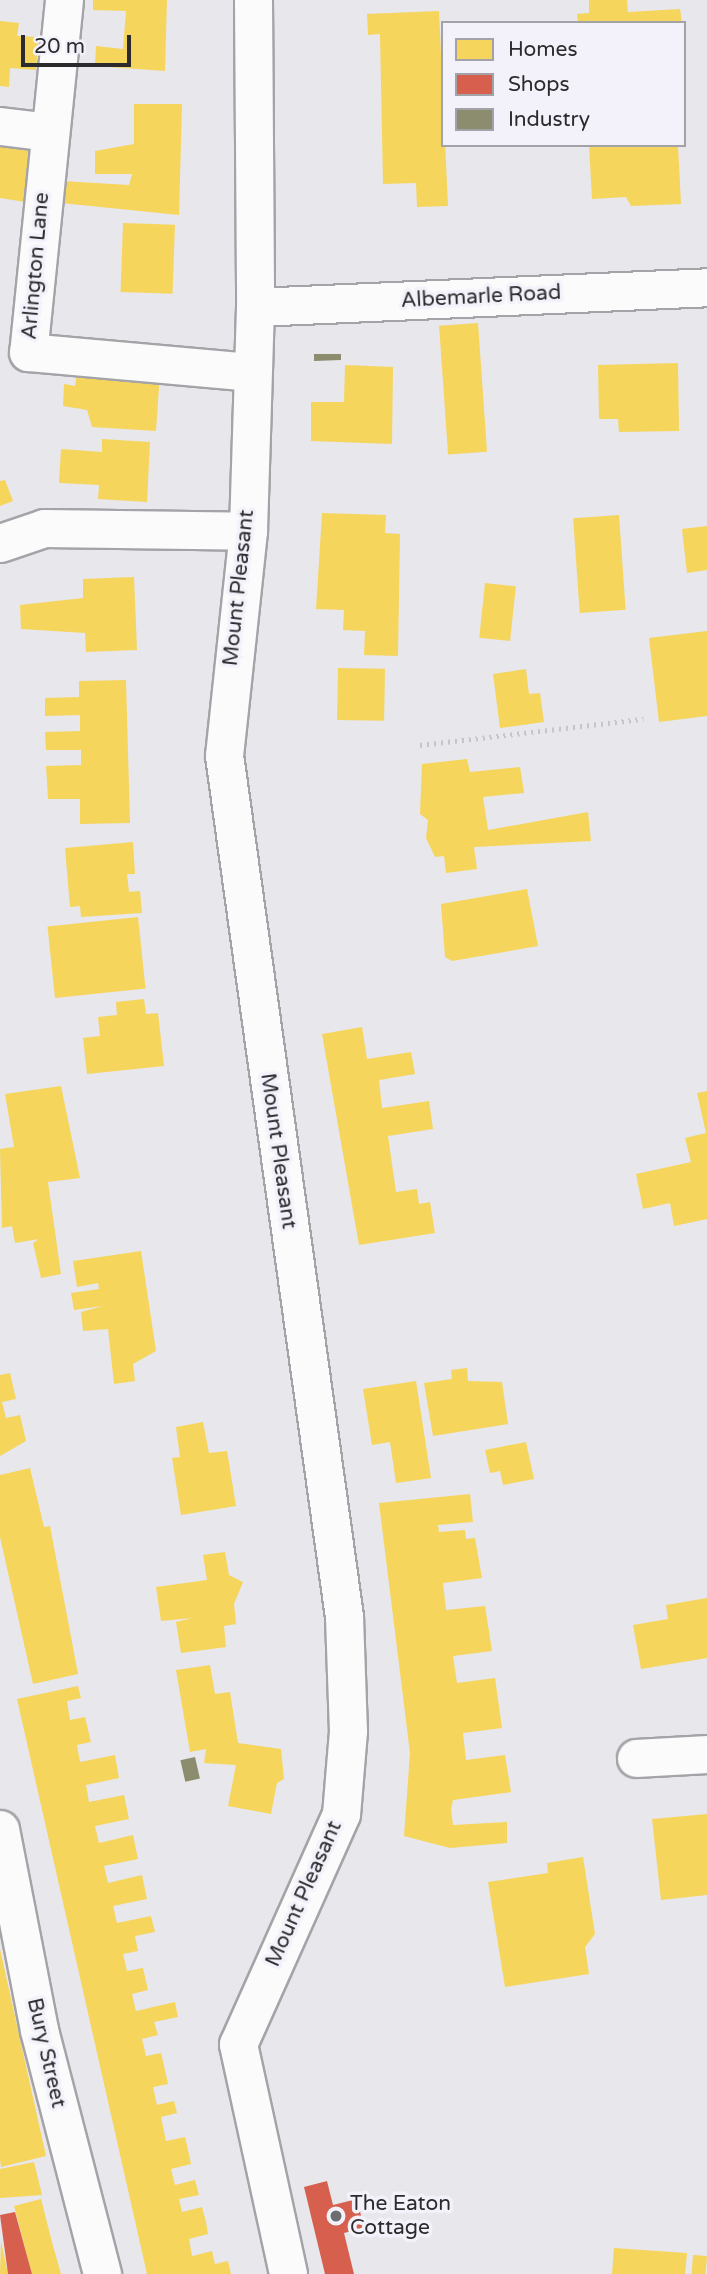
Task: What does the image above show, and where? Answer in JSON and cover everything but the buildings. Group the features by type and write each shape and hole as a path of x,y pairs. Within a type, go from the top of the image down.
{"street":[{"name":"Arlington Lane","path":"64,0 49,132 14,350 251,372"},
{"name":"Mount Pleasant","path":"253,0 255,307 248,531 226,710 228,800 344,1617 348,1731 341,1814 238,2044 288,2274"},
{"path":"0,126 49,132"},
{"name":"Albemarle Road","path":"255,307 707,287"},
{"path":"0,543 44,528 248,531"},
{"path":"636,1758 707,1754"},
{"name":"Bury Street","path":"0,1829 39,2030 102,2274"}],"path":[{"path":"420,745 643,719"}],"place":[{"name":"The Eaton Cottage","path":"336,2216"}]}
